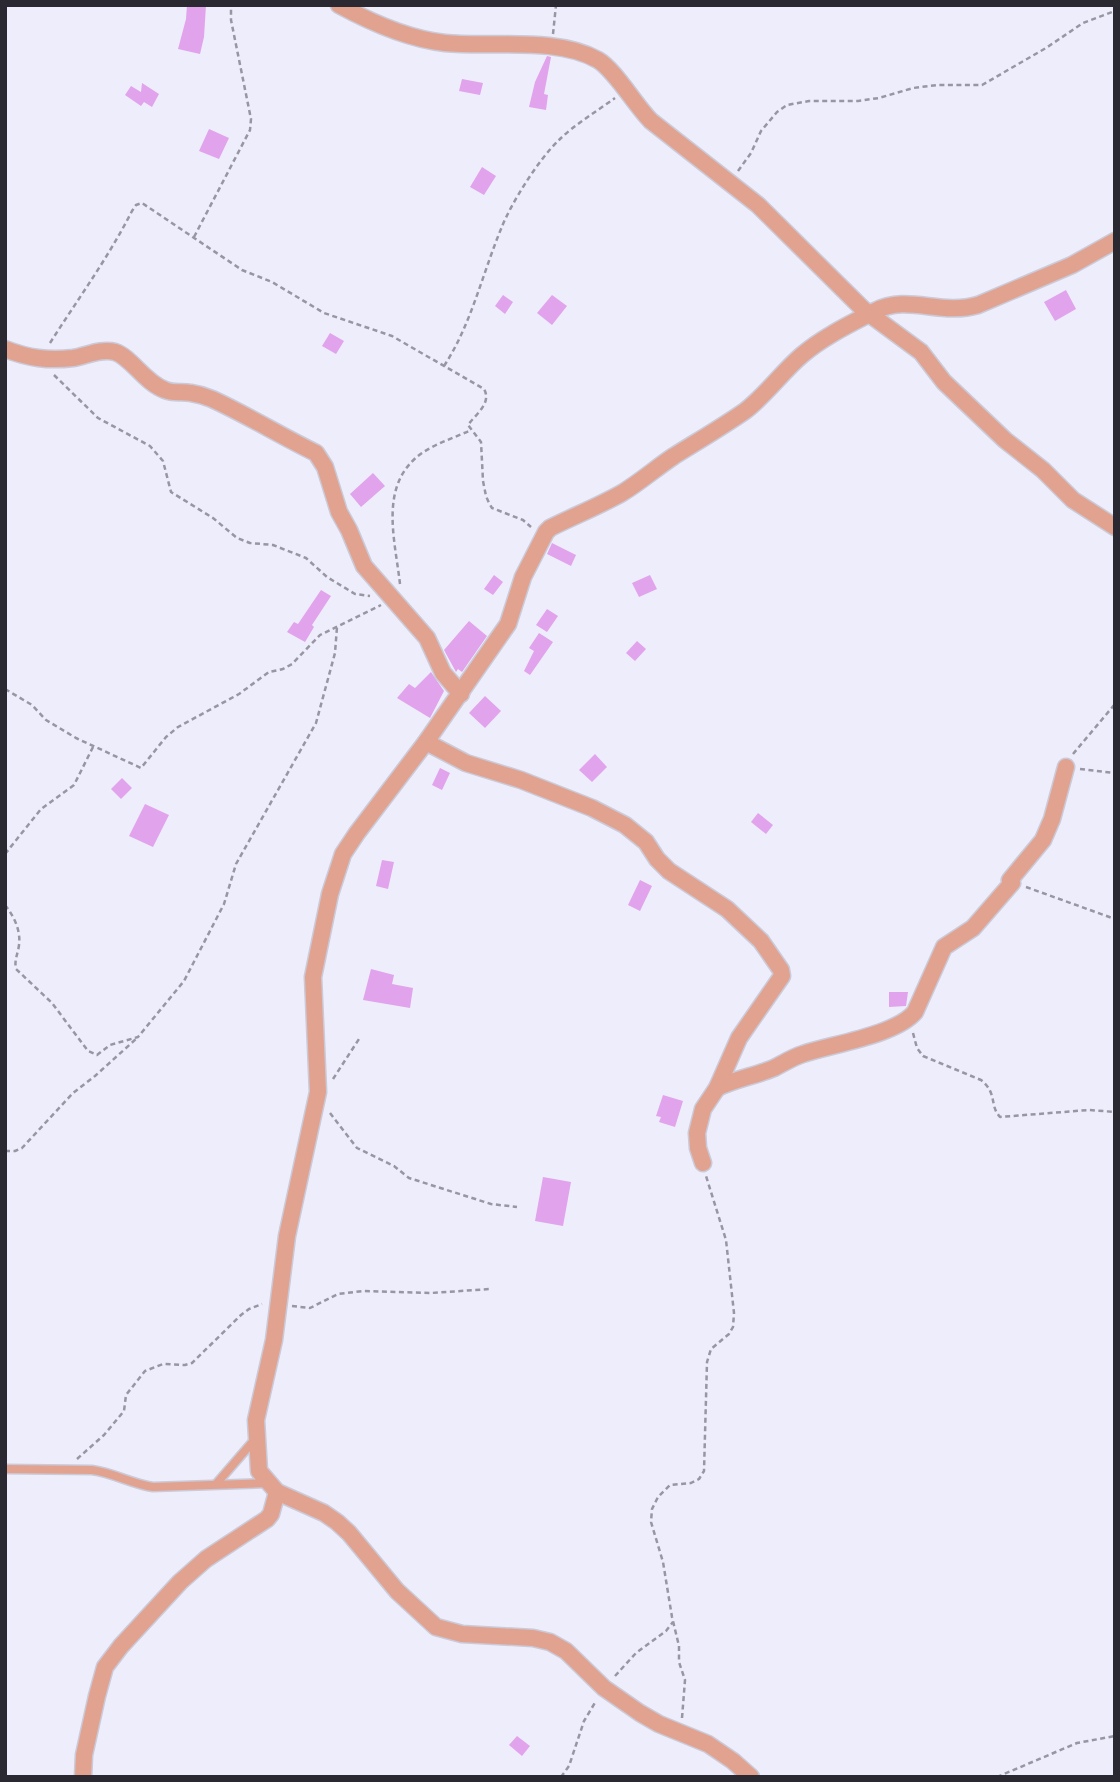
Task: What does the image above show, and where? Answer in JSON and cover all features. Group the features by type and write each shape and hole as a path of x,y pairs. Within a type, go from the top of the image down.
{"street":[{"path":"339,5 368,20 424,40 553,47 586,55 608,67 650,121 758,205 870,315 921,352 952,390 1004,440 1043,470 1073,500 1115,527"},
{"path":"751,1777 708,1744 659,1724 604,1688 566,1651 550,1642 533,1638 462,1634 436,1627 397,1591 337,1522 272,1487 259,1471 256,1438 259,1401 274,1340 287,1236 319,1095 313,977 330,894 344,854 461,694 508,624 523,577 550,528 622,492 706,438 747,409 804,352 850,323 876,310 900,304 919,304 945,310 966,309 1072,265 1115,241"},
{"path":"5,349 43,360 73,358 105,351 117,352 128,359 146,379 162,389 174,393 190,392 211,399 316,453 325,467 339,512 364,566 428,638 443,673 461,694"},
{"path":"426,743 466,763 521,779 592,808 625,825 646,842 668,872 727,909 761,942 781,970 782,976 739,1038 717,1088 699,1120 698,1148 703,1163"},
{"path":"717,1088 804,1054 874,1034 909,1019 915,1012 944,947 980,921 1003,896 1012,883 1010,880 1043,840 1052,819 1066,767"},
{"path":"83,1777 84,1755 106,1667 121,1646 180,1582 206,1559 267,1519 271,1514 272,1487"}],"lane":[{"path":"217,1483 256,1438"},
{"path":"5,1469 104,1472 137,1485 153,1487 217,1483 272,1487"}],"path":[{"path":"194,237 250,130 251,118 231,20 231,5"},
{"path":"553,47 556,5"},
{"path":"728,181 742,167 761,131 777,112 787,106 809,101 858,101 938,85 982,85 1083,23 1114,12"},
{"path":"444,366 456,348 468,320 502,226 535,170 559,139 624,89"},
{"path":"5,689 32,705 46,720 93,747 141,768 166,737 178,727 239,694 269,672 292,664 320,635 386,603 378,598 355,594 327,577 306,558 272,545 250,543 237,538 213,518 172,492 163,461 150,446 98,418 48,369 43,360 136,205 142,203 242,270 272,282 324,313 392,336 470,380 487,393 486,403 468,424 481,442 486,496 492,508 529,524 542,540"},
{"path":"403,609 391,522 394,496 400,480 408,464 424,452 471,430"},
{"path":"5,1151 15,1152 22,1148 73,1093 138,1037 184,981 224,904 236,864 316,723 335,653 337,627"},
{"path":"1115,704 1080,745 1066,767 1115,773"},
{"path":"5,854 41,809 74,785 93,747"},
{"path":"1010,880 1115,919"},
{"path":"5,905 18,929 20,941 15,961 16,969 52,1003 88,1051 97,1055 110,1045 138,1037"},
{"path":"909,1019 917,1048 923,1056 981,1080 994,1097 995,1111 1000,1116 1090,1110 1115,1112"},
{"path":"359,1039 319,1095 358,1148 369,1156 394,1166 410,1178 491,1204 517,1207"},
{"path":"692,1737 682,1723 685,1680 679,1662 679,1646 663,1562 651,1522 652,1509 658,1497 670,1485 691,1483 699,1479 704,1471 708,1362 711,1349 733,1327 734,1313 726,1240 703,1163"},
{"path":"67,1469 94,1446 121,1414 126,1395 145,1371 163,1364 192,1363 248,1309 280,1296 290,1305 310,1308 338,1294 363,1291 431,1293 490,1289"},
{"path":"561,1777 569,1766 584,1721 604,1688 636,1653 660,1636 673,1622"},
{"path":"998,1777 1077,1743 1115,1736"},
{"path":"141,1777 151,1777"}],"building":[{"path":"187,5 206,5 200,54 178,49"},
{"path":"547,56 551,57 544,94 548,95 546,110 529,107 535,82"},
{"path":"462,79 483,83 480,95 459,91"},
{"path":"142,83 159,94 152,107 144,102 141,106 125,95 131,86 141,92"},
{"path":"209,129 229,138 219,159 199,151"},
{"path":"482,167 496,176 484,195 470,187"},
{"path":"1066,290 1076,309 1055,321 1044,302"},
{"path":"503,295 513,302 505,314 495,306"},
{"path":"552,295 567,306 552,325 537,313"},
{"path":"330,333 344,341 336,354 322,346"},
{"path":"373,473 385,486 361,507 350,494"},
{"path":"552,543 576,555 571,566 547,554"},
{"path":"494,575 503,582 493,595 484,589"},
{"path":"650,575 657,589 639,597 632,583"},
{"path":"321,590 331,596 312,625 314,627 305,642 287,632 294,622 298,624"},
{"path":"547,609 558,616 547,632 536,625"},
{"path":"469,621 487,636 462,672 458,669 456,672 444,650"},
{"path":"539,633 553,642 530,675 524,671 534,651 529,648"},
{"path":"637,641 646,649 635,661 626,653"},
{"path":"431,672 444,691 430,718 397,698 409,684 415,688"},
{"path":"485,696 501,711 485,728 469,713"},
{"path":"595,754 607,767 592,782 579,770"},
{"path":"440,768 450,773 442,790 432,785"},
{"path":"122,778 132,788 121,799 111,789"},
{"path":"145,804 169,815 153,847 129,836"},
{"path":"758,813 773,825 766,834 751,822"},
{"path":"382,860 394,862 388,889 376,886"},
{"path":"640,880 652,886 640,911 628,905"},
{"path":"371,969 394,975 392,984 413,988 410,1008 363,1000"},
{"path":"889,992 908,992 906,1006 889,1007"},
{"path":"663,1095 683,1101 675,1127 659,1122 661,1117 656,1116"},
{"path":"543,1177 571,1182 563,1226 535,1221"},
{"path":"517,1736 530,1746 522,1756 509,1745"}]}
